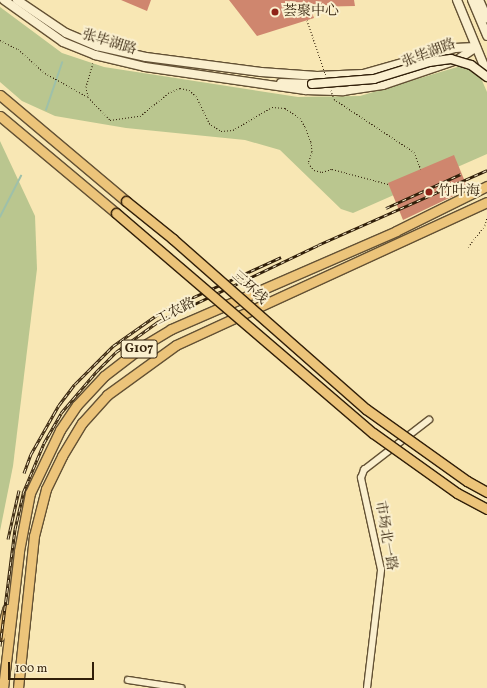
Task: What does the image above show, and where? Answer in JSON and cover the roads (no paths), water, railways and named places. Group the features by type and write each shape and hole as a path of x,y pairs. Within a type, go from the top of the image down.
{"highway":[{"name":"三环线","path":"0,94 173,239 366,410 467,481 487,492"},
{"name":"三环线","path":"0,116 374,433 457,493 487,509"},
{"name":"工农路","path":"3,688 15,580 30,493 46,457 78,405 104,376 143,346 172,329 396,231 487,186"},
{"name":"G107","path":"18,688 34,536 46,489 62,456 82,423 107,395 140,368 182,342 487,202"},
{"path":"0,636 15,580"}],"main road":[{"name":"张毕湖路","path":"4,0 63,42 95,55 145,67 305,90 343,92 383,85 457,60 476,47"},
{"name":"张毕湖路","path":"17,0 66,33 97,46 146,57 261,72 317,76 363,74 455,48 476,47"},
{"path":"457,0 487,73"},
{"path":"463,0 487,60"},
{"path":"472,0 487,36"},
{"path":"479,0 487,18"},
{"path":"264,84 359,82 429,62 451,59 471,65 487,77"}],"street":[{"name":"市场北一路","path":"367,688 381,570 361,478 364,470 429,420"},
{"path":"128,680 181,688"}],"waterway":[{"path":"46,110 62,63"},
{"path":"0,217 21,176"}],"railway":[{"path":"0,646 15,529 23,493 44,443 61,413 96,372 116,352 159,321 318,245 487,170"},
{"path":"386,208 461,174"},
{"path":"24,473 31,454 59,405 75,384 113,346 161,312 281,257"},
{"path":"8,539 19,490"}],"place":[{"name":"荟聚中心","path":"275,12"},
{"name":"竹叶海","path":"429,192"}]}
